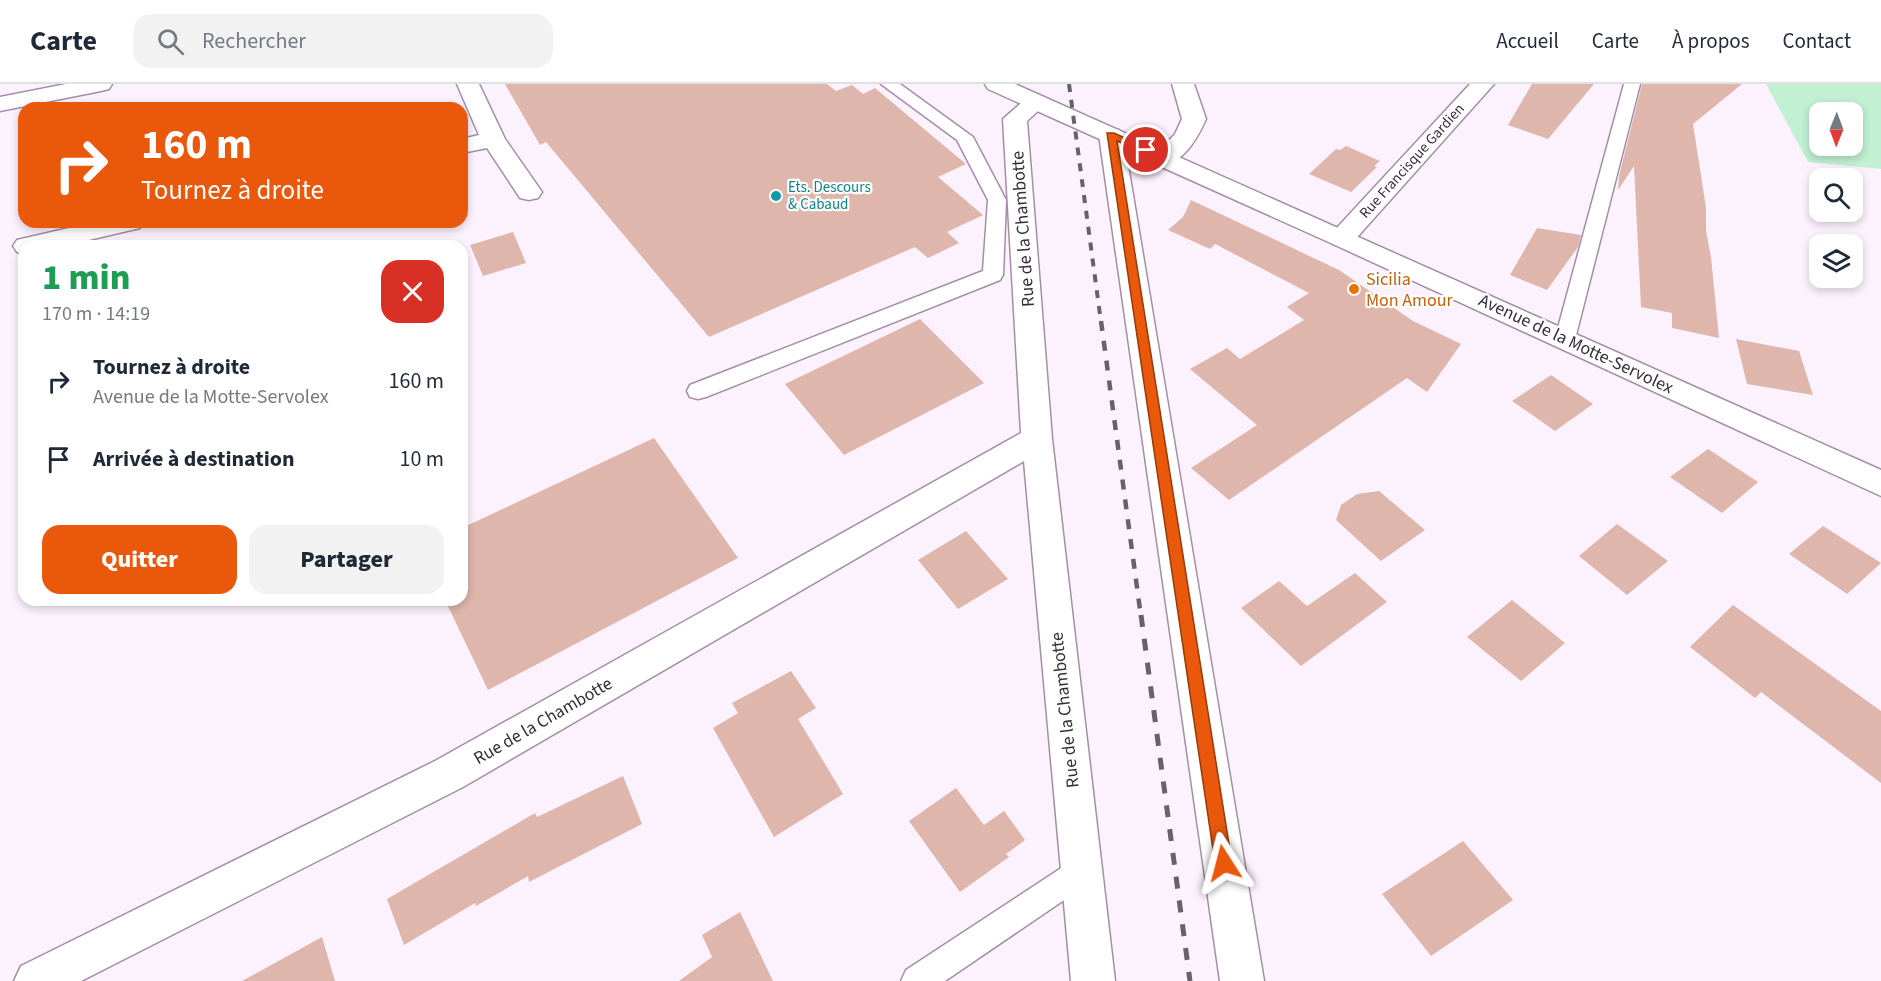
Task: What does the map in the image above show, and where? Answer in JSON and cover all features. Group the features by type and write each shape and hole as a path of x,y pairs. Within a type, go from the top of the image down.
{"street":[{"path":"0,104 102,84"},
{"path":"468,84 493,139 529,192"},
{"name":"Avenue de la Motte-Servolex","path":"996,84 1342,238 1881,484"},
{"path":"1164,158 1186,137 1194,119 1183,84"},
{"name":"Rue Francisque Gardien","path":"1342,238 1483,84"},
{"name":"Rue de la Chambotte","path":"1036,102 1015,119 1037,439 1093,981"},
{"path":"1111,135 1242,981"},
{"path":"468,145 493,139"},
{"path":"52,240 104,228"},
{"path":"0,252 18,248"},
{"name":"Rue de la Chambotte","path":"36,981 449,774 1037,439"}],"lane":[{"path":"698,391 993,275 997,200 964,137 889,84"},
{"path":"1565,339 1632,84"},
{"path":"917,981 1082,871"}],"green space":[{"path":"1766,84 1881,84 1881,169 1808,162"}],"building":[{"name":"Ets. Descours & Cabaud","path":"505,84 827,84 836,91 852,85 863,94 875,88 966,164 938,177 983,215 947,232 959,243 928,258 915,247 709,337 546,142 540,145"},
{"path":"1532,84 1594,84 1548,139 1508,125"},
{"path":"1642,84 1742,84 1693,124 1706,208 1706,231 1711,257 1719,338 1672,328 1672,313 1641,307 1634,166 1618,190 1619,176"},
{"path":"1346,146 1380,161 1374,166 1377,167 1351,192 1309,174 1336,149 1340,150"},
{"path":"1191,200 1339,270 1413,321 1461,344 1427,392 1407,378 1229,500 1191,468 1257,425 1190,369 1227,348 1240,359 1304,320 1287,307 1309,293 1215,244 1210,249 1168,230 1183,217"},
{"path":"1537,228 1581,235 1578,247 1547,290 1510,275"},
{"path":"513,232 526,263 483,276 470,245"},
{"path":"920,319 984,383 844,455 785,384"},
{"path":"1736,339 1799,351 1813,395 1747,384"},
{"path":"1551,375 1593,404 1555,431 1512,401"},
{"path":"654,438 738,558 488,690 448,606 468,606 468,525"},
{"path":"1708,449 1758,482 1722,513 1670,477"},
{"path":"1379,491 1425,530 1381,561 1336,520 1341,505 1357,494"},
{"path":"1617,524 1668,561 1627,595 1579,556"},
{"path":"1823,526 1881,563 1847,594 1789,554"},
{"path":"966,531 1008,579 958,609 918,560"},
{"path":"1355,573 1387,602 1301,666 1241,608 1279,581 1307,606"},
{"path":"1512,600 1565,643 1521,681 1467,637"},
{"path":"1733,605 1881,711 1881,783 1761,692 1755,698 1690,647"},
{"path":"791,671 816,708 798,719 843,794 774,837 713,728 738,713 732,703"},
{"path":"623,776 642,824 529,882 528,876 476,906 475,903 404,945 387,899 535,813 537,817"},
{"path":"956,788 984,825 1004,811 1025,840 1006,854 1009,857 960,892 909,821"},
{"path":"1463,841 1513,900 1431,956 1382,894"},
{"path":"740,912 773,981 679,981 712,957 702,935"},
{"path":"322,937 335,981 242,981"}],"railway":[{"path":"1069,84 1101,322"},
{"path":"1101,321 1141,617"},
{"path":"1141,615 1190,981"}],"place":[{"name":"Ets. Descours & Cabaud","path":"776,196"},
{"name":"Sicilia Mon Amour","path":"1354,289"}],"route":[{"path":"1146,150 1111,135 1224,863"}]}
